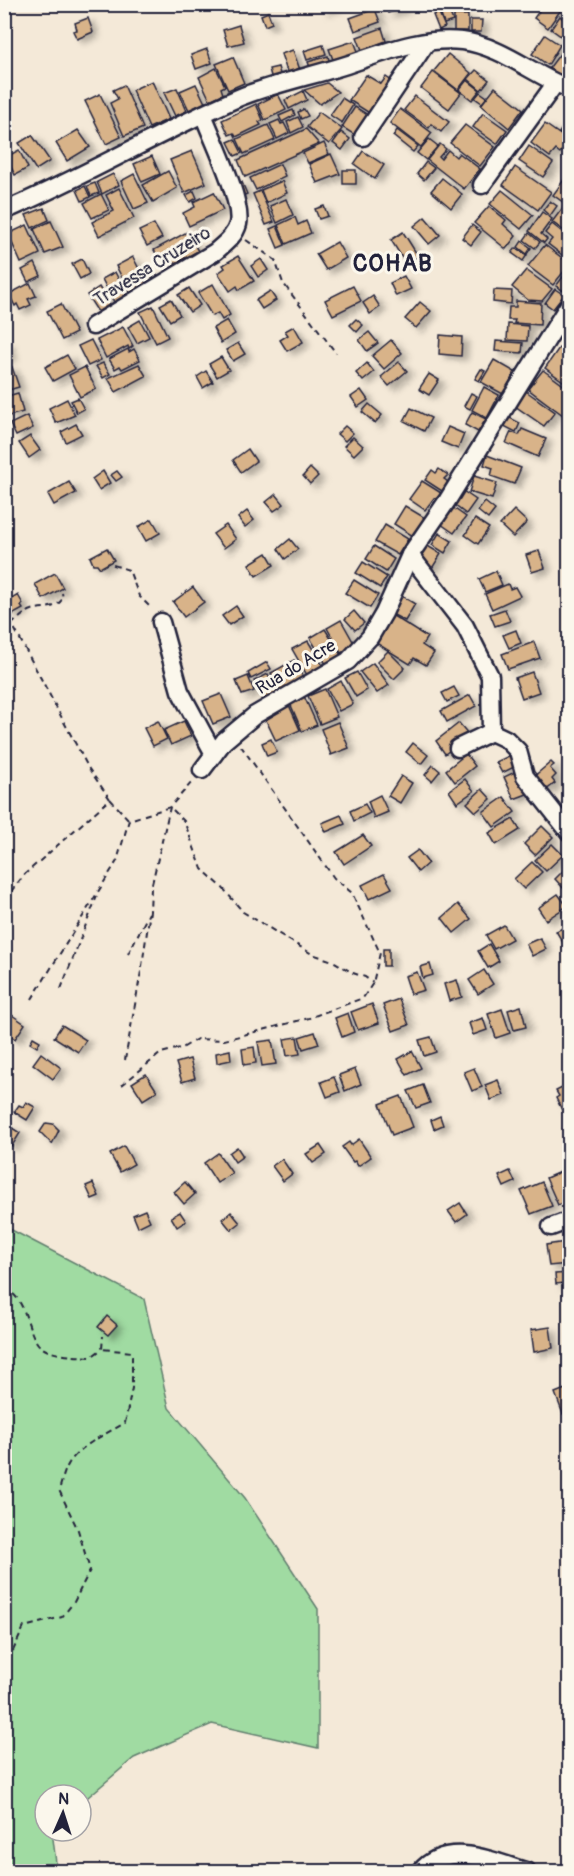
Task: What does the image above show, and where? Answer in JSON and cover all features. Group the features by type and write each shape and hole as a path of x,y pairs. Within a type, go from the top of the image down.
{"street":[{"path":"4,211 239,98 284,82 416,44 449,40 481,45 562,86 482,185"},
{"path":"363,137 428,42"},
{"name":"Travessa Cruzeiro","path":"93,326 215,252 235,231 238,222 237,203 203,114"},
{"name":"Rua do Acre","path":"202,770 232,733 266,707 348,661 370,637 410,555 447,501 570,303"},
{"path":"410,555 465,626 490,676 491,732"},
{"path":"161,622 180,691 214,754"},
{"path":"458,748 491,732"},
{"path":"491,732 506,740 518,751 525,776 570,833"},
{"path":"550,1227 570,1220"},
{"path":"420,1872 434,1860 449,1854 473,1856 528,1872"}],"path":[{"path":"235,231 275,260 283,283 336,353"},
{"path":"113,565 129,570 139,596 150,605 161,622"},
{"path":"62,593 63,598 52,608 29,611 12,624 89,770 129,820"},
{"path":"122,1085 161,1053 184,1047 197,1039 224,1040 309,1018 363,998 373,983 380,953 352,892 334,878 232,733"},
{"path":"125,1060 150,910 151,888 170,807 202,770"},
{"path":"4,900 25,874 110,799"},
{"path":"170,807 184,821 202,869 222,887 243,912 312,954 333,960 373,983"},
{"path":"129,820 170,807"},
{"path":"32,999 117,861 129,820"},
{"path":"61,989 99,891"},
{"path":"128,954 150,910"},
{"path":"4,1289 9,1290 22,1305 38,1344 57,1354 91,1357 102,1349 132,1352 132,1388 125,1423 91,1442 71,1460 59,1490 78,1530 90,1570 74,1602 62,1617 24,1627 4,1670"},
{"path":"102,1349 103,1336"}],"green space":[{"path":"4,1226 144,1299 169,1408 245,1498 318,1609 318,1748 212,1724 134,1758 93,1793 93,1783 33,1783 33,1843 54,1843 57,1871 5,1871"}],"building":[{"path":"322,4 335,4 336,6 323,10"},
{"path":"402,4 404,8 388,13 387,8"},
{"path":"544,4 565,4 548,28 534,18"},
{"path":"448,8 453,21 444,24 440,12"},
{"path":"375,9 380,22 355,31 350,18"},
{"path":"268,12 272,23 265,26 261,15"},
{"path":"439,13 445,27 439,30 433,15"},
{"path":"570,13 569,42 551,29 560,16 564,20"},
{"path":"454,15 468,15 468,31 454,31"},
{"path":"88,18 93,32 77,39 73,31 77,30 75,23"},
{"path":"471,20 482,20 481,32 471,32"},
{"path":"239,25 244,42 228,46 223,30"},
{"path":"382,28 386,41 362,50 357,37"},
{"path":"545,35 560,45 548,65 532,54"},
{"path":"354,41 359,54 334,62 329,49"},
{"path":"323,45 326,54 307,60 304,51"},
{"path":"565,47 570,50 570,81 547,71"},
{"path":"207,49 212,63 196,69 191,55"},
{"path":"293,50 300,70 288,74 281,54"},
{"path":"448,54 471,73 458,90 434,71"},
{"path":"328,56 330,65 311,70 308,62"},
{"path":"233,57 244,83 228,90 216,64"},
{"path":"278,67 281,77 272,80 269,69"},
{"path":"216,68 225,86 221,88 223,94 210,100 199,77"},
{"path":"476,70 489,80 481,90 468,79"},
{"path":"433,72 461,93 449,109 421,88"},
{"path":"366,75 381,84 386,77 396,84 374,116 349,100"},
{"path":"467,80 480,90 472,100 459,90"},
{"path":"152,81 169,119 149,128 132,90"},
{"path":"327,83 338,92 320,104 304,90"},
{"path":"196,84 205,103 189,110 180,91"},
{"path":"124,85 143,128 124,136 110,103 118,99 113,90"},
{"path":"495,87 523,109 509,128 481,105"},
{"path":"177,88 187,111 175,116 164,93"},
{"path":"303,91 307,100 289,109 285,100"},
{"path":"480,92 487,97 482,103 475,98"},
{"path":"100,94 121,137 106,144 85,101"},
{"path":"278,94 286,110 265,120 258,104"},
{"path":"415,96 449,122 441,132 431,124 429,128 404,110"},
{"path":"342,98 353,105 342,123 330,115"},
{"path":"256,104 263,120 259,122 261,125 236,137 234,133 229,135 222,120"},
{"path":"355,107 371,117 358,137 342,127"},
{"path":"304,109 308,116 301,119 298,112"},
{"path":"400,109 432,133 421,147 390,123"},
{"path":"293,110 295,115 282,122 279,116"},
{"path":"319,112 342,129 329,144 307,127"},
{"path":"483,113 507,130 497,144 473,127"},
{"path":"298,117 303,127 291,133 287,122"},
{"path":"279,120 281,124 284,123 289,133 277,139 270,124"},
{"path":"545,124 569,141 560,153 556,150 550,157 531,143"},
{"path":"268,125 275,140 244,154 237,139"},
{"path":"465,125 495,147 480,166 450,143"},
{"path":"564,125 570,129 570,140 559,133"},
{"path":"306,129 319,144 245,177 238,160"},
{"path":"78,130 90,147 67,161 56,143"},
{"path":"397,130 418,146 413,152 393,136"},
{"path":"341,132 350,139 342,150 333,143"},
{"path":"32,135 50,161 36,170 19,143"},
{"path":"235,139 242,153 235,156 228,142"},
{"path":"429,139 438,146 426,160 417,153"},
{"path":"324,143 329,154 308,163 303,153"},
{"path":"440,144 446,149 439,157 441,159 448,150 456,157 459,153 480,169 464,189 427,160"},
{"path":"529,146 553,163 543,177 519,161"},
{"path":"19,150 28,168 15,175 6,157"},
{"path":"192,151 206,183 184,193 170,160"},
{"path":"363,151 384,165 375,179 354,164"},
{"path":"331,154 340,174 317,183 309,164"},
{"path":"152,156 160,174 142,182 134,164"},
{"path":"426,162 434,168 424,180 417,174"},
{"path":"280,164 285,176 256,190 250,178"},
{"path":"515,167 551,192 538,210 503,185"},
{"path":"343,170 356,170 356,184 343,184"},
{"path":"168,171 177,188 153,202 143,185"},
{"path":"113,174 119,185 102,194 97,182"},
{"path":"134,174 148,203 134,209 121,181"},
{"path":"568,174 570,175 570,207 553,195"},
{"path":"442,178 462,194 451,208 431,191"},
{"path":"282,181 287,193 266,203 261,190"},
{"path":"242,182 247,194 239,197 234,185"},
{"path":"95,183 99,193 91,196 87,186"},
{"path":"85,186 90,197 82,201 77,190"},
{"path":"119,188 134,218 99,236 92,222 114,211 106,195"},
{"path":"502,190 533,215 521,229 490,204"},
{"path":"194,191 197,198 190,202 186,195"},
{"path":"260,191 274,222 266,225 253,194"},
{"path":"214,192 223,210 189,226 183,213 195,207 193,202"},
{"path":"101,194 109,210 92,218 84,203"},
{"path":"286,199 293,215 277,223 270,206"},
{"path":"550,201 557,206 550,216 543,210"},
{"path":"324,206 328,216 319,219 315,209"},
{"path":"489,206 506,220 503,224 516,236 506,249 474,223"},
{"path":"564,206 570,210 570,235 552,222"},
{"path":"44,208 49,220 32,228 26,215"},
{"path":"542,212 552,219 541,234 547,239 544,243 529,231"},
{"path":"295,217 298,225 306,221 311,233 286,244 278,225"},
{"path":"425,217 440,235 429,244 414,226"},
{"path":"51,221 63,247 45,254 34,229"},
{"path":"154,224 162,238 147,246 139,231"},
{"path":"552,224 570,238 570,261 548,244 552,239 545,233"},
{"path":"27,225 40,254 21,263 8,234"},
{"path":"472,225 481,232 471,245 462,238"},
{"path":"277,226 285,245 278,248 270,229"},
{"path":"187,232 198,251 172,265 166,253 158,257 154,250"},
{"path":"403,232 418,256 406,264 391,240"},
{"path":"529,233 540,242 535,248 524,240"},
{"path":"522,241 531,248 527,254 518,247"},
{"path":"337,242 346,258 326,270 316,254"},
{"path":"545,245 570,264 553,285 528,266"},
{"path":"516,248 527,255 523,261 512,253"},
{"path":"238,256 254,281 239,290 237,286 230,291 218,273 225,268 223,265"},
{"path":"133,257 148,287 131,295 116,266"},
{"path":"82,259 89,274 80,279 72,264"},
{"path":"261,259 268,270 258,277 251,266"},
{"path":"35,263 41,276 28,282 22,270"},
{"path":"570,268 570,290 567,293 556,286"},
{"path":"526,270 552,289 542,301 528,300 512,287"},
{"path":"115,272 127,296 114,302 102,279"},
{"path":"404,276 411,289 396,296 390,283"},
{"path":"30,283 36,296 28,299 31,305 20,310 17,304 15,306 9,294"},
{"path":"213,284 230,315 222,320 218,313 212,316 198,293"},
{"path":"353,286 361,301 333,315 325,300"},
{"path":"99,287 110,305 98,312 87,295"},
{"path":"189,288 200,305 190,312 178,295"},
{"path":"555,289 564,295 553,309 545,303"},
{"path":"494,290 512,291 511,304 493,302"},
{"path":"270,291 276,300 262,309 256,300"},
{"path":"373,296 380,307 370,314 363,303"},
{"path":"171,299 180,315 170,321 160,305"},
{"path":"516,301 541,303 540,325 514,323 515,320 508,320 509,307 516,307"},
{"path":"420,302 431,311 416,328 405,319"},
{"path":"61,304 76,333 62,340 47,311"},
{"path":"153,306 168,337 156,343 140,312"},
{"path":"356,319 363,325 357,332 350,325"},
{"path":"140,320 149,337 137,343 128,327"},
{"path":"227,320 235,334 221,343 213,328"},
{"path":"508,324 528,326 527,341 507,340"},
{"path":"294,326 303,342 287,351 280,340 288,335 285,331"},
{"path":"123,327 133,346 129,349 128,346 106,358 97,340"},
{"path":"369,332 378,343 367,351 359,340"},
{"path":"440,335 462,337 461,356 439,354"},
{"path":"570,335 570,353 561,347"},
{"path":"91,340 101,360 88,366 78,346"},
{"path":"391,340 402,353 384,369 372,356"},
{"path":"496,341 523,343 522,353 495,351"},
{"path":"7,342 11,356 4,358 4,343"},
{"path":"238,343 245,354 233,361 226,350"},
{"path":"559,348 570,355 570,386 545,368"},
{"path":"128,349 129,352 134,349 140,360 122,369 120,366 115,369 109,359"},
{"path":"67,355 75,369 53,381 45,367"},
{"path":"221,357 229,370 217,377 209,364"},
{"path":"494,360 515,372 503,394 481,382"},
{"path":"399,362 407,371 389,386 381,377"},
{"path":"103,363 110,374 103,378 96,366"},
{"path":"367,363 374,372 363,381 356,373"},
{"path":"139,364 146,376 116,392 108,378"},
{"path":"12,367 19,387 5,391 4,369"},
{"path":"85,367 96,389 80,397 69,375"},
{"path":"481,369 485,371 479,381 475,379"},
{"path":"543,370 570,390 570,407 563,415 528,389"},
{"path":"206,371 213,382 203,388 197,377"},
{"path":"429,374 439,380 429,395 419,389"},
{"path":"484,387 499,395 487,418 472,410"},
{"path":"361,390 368,400 358,407 351,397"},
{"path":"526,391 555,412 544,426 515,406"},
{"path":"18,393 23,412 9,416 4,397"},
{"path":"471,393 477,396 470,409 464,406"},
{"path":"78,398 84,409 77,413 71,401"},
{"path":"67,399 75,415 56,423 49,408"},
{"path":"369,404 382,415 375,423 362,412"},
{"path":"411,408 431,418 424,431 404,421"},
{"path":"472,412 486,419 478,432 465,425"},
{"path":"27,416 33,428 16,436 10,424"},
{"path":"506,416 520,423 516,432 502,425"},
{"path":"76,424 82,434 66,442 61,432"},
{"path":"345,426 353,433 345,441 337,434"},
{"path":"448,427 464,434 458,449 441,442"},
{"path":"522,429 546,439 538,457 506,443 511,432 519,435"},
{"path":"30,436 40,450 29,458 19,443"},
{"path":"353,437 363,446 354,455 344,446"},
{"path":"248,449 256,461 241,472 233,460"},
{"path":"487,455 521,468 514,484 491,476 493,468 484,465"},
{"path":"310,468 318,476 310,484 303,476"},
{"path":"439,469 448,475 444,479 448,482 442,491 425,480 432,470 436,473"},
{"path":"103,471 110,483 99,490 92,479"},
{"path":"117,471 122,477 116,481 111,475"},
{"path":"474,476 497,483 492,499 469,492"},
{"path":"422,481 441,493 425,510 409,499"},
{"path":"69,482 76,493 54,505 48,494"},
{"path":"463,491 476,500 466,514 454,505"},
{"path":"276,494 284,504 274,511 266,502"},
{"path":"485,502 495,510 488,519 478,511"},
{"path":"405,506 425,518 413,536 394,524"},
{"path":"452,507 466,517 454,533 441,524"},
{"path":"514,510 527,522 513,537 500,525"},
{"path":"247,511 254,520 245,527 238,518"},
{"path":"152,519 160,533 146,541 138,527"},
{"path":"475,519 489,528 478,544 465,535"},
{"path":"226,525 236,539 224,548 213,534"},
{"path":"385,525 408,539 398,555 375,542"},
{"path":"439,533 452,541 445,553 432,545"},
{"path":"290,539 298,549 285,559 278,549"},
{"path":"426,545 441,554 431,570 416,561"},
{"path":"374,546 394,559 386,572 366,559"},
{"path":"107,548 114,560 100,568 97,564 93,564 90,557"},
{"path":"539,551 545,568 532,572 526,555"},
{"path":"267,553 274,565 256,576 249,564"},
{"path":"363,562 387,577 380,588 356,573"},
{"path":"496,571 502,585 485,592 479,579"},
{"path":"55,573 63,588 43,599 35,584"},
{"path":"354,580 378,595 370,608 345,593"},
{"path":"508,584 510,589 515,587 520,596 492,609 485,594"},
{"path":"193,587 204,602 184,617 173,602"},
{"path":"18,595 23,609 12,615 5,603"},
{"path":"400,595 415,604 405,621 390,613"},
{"path":"236,606 243,616 229,625 222,616"},
{"path":"505,609 510,621 495,626 490,614"},
{"path":"354,611 364,623 355,630 345,619"},
{"path":"390,614 427,637 422,645 434,653 426,665 414,658 410,664 373,641"},
{"path":"341,620 355,645 341,653 327,628"},
{"path":"325,629 341,655 326,664 310,638"},
{"path":"516,630 521,643 509,648 503,635"},
{"path":"308,641 323,666 307,675 292,649"},
{"path":"534,642 540,658 508,669 502,654"},
{"path":"388,651 405,668 394,679 377,662"},
{"path":"294,660 304,679 281,691 271,673"},
{"path":"267,662 271,669 251,679 248,673"},
{"path":"373,663 389,685 377,693 360,672"},
{"path":"357,672 367,690 356,697 345,678"},
{"path":"532,672 539,692 522,698 515,678"},
{"path":"268,674 278,693 264,700 254,681"},
{"path":"248,676 254,691 242,695 236,681"},
{"path":"341,681 353,704 339,711 327,689"},
{"path":"454,687 459,696 447,702 442,693"},
{"path":"325,689 337,717 320,724 308,696"},
{"path":"221,694 231,717 213,724 203,701"},
{"path":"470,695 476,706 447,722 441,711"},
{"path":"304,696 317,725 302,731 290,703"},
{"path":"289,705 300,730 276,741 264,716"},
{"path":"158,721 167,739 153,746 144,728"},
{"path":"184,721 191,736 171,745 164,730"},
{"path":"338,722 349,748 331,755 321,729"},
{"path":"459,723 469,735 445,754 436,741"},
{"path":"271,739 277,752 267,756 262,743"},
{"path":"413,743 428,755 421,764 406,752"},
{"path":"466,754 475,766 455,782 446,770"},
{"path":"511,755 516,766 502,773 496,762"},
{"path":"551,762 554,765 550,768 556,775 552,779 555,783 545,791 533,777"},
{"path":"433,765 440,771 432,781 425,775"},
{"path":"517,771 527,794 514,799 504,777"},
{"path":"401,776 412,783 400,803 388,796"},
{"path":"465,779 474,791 457,803 449,791"},
{"path":"482,789 491,799 476,812 467,803"},
{"path":"380,795 388,812 374,818 368,801"},
{"path":"504,797 515,812 494,827 483,812"},
{"path":"365,804 370,813 354,821 350,811"},
{"path":"341,815 345,824 326,832 322,823"},
{"path":"513,819 520,830 496,845 489,833"},
{"path":"542,826 553,837 535,855 524,844"},
{"path":"363,835 371,846 344,864 336,852"},
{"path":"552,844 563,855 546,871 535,860"},
{"path":"418,850 428,863 418,872 407,858"},
{"path":"532,862 542,872 524,889 514,879"},
{"path":"569,865 570,886 565,890 555,879"},
{"path":"384,874 392,888 369,899 362,885"},
{"path":"558,894 567,906 546,920 538,908"},
{"path":"458,904 471,919 454,933 442,918"},
{"path":"504,925 512,939 494,949 486,935"},
{"path":"570,925 570,943 565,946 556,931"},
{"path":"540,938 546,949 532,956 526,944"},
{"path":"489,944 499,961 488,968 478,951"},
{"path":"383,949 389,949 389,966 383,966"},
{"path":"430,964 433,975 423,978 420,967"},
{"path":"484,970 493,984 478,994 469,980"},
{"path":"417,972 424,990 411,994 405,976"},
{"path":"457,980 462,997 449,1001 444,984"},
{"path":"399,999 409,1025 393,1031 383,1005"},
{"path":"372,1004 379,1023 358,1030 351,1012"},
{"path":"521,1006 526,1027 514,1030 508,1010"},
{"path":"502,1009 510,1033 496,1038 488,1014"},
{"path":"348,1013 354,1032 342,1037 335,1018"},
{"path":"12,1015 25,1024 15,1039 4,1032 4,1026"},
{"path":"483,1018 487,1030 473,1035 469,1023"},
{"path":"62,1025 86,1040 78,1052 54,1037"},
{"path":"315,1032 319,1044 303,1049 299,1037"},
{"path":"33,1037 40,1041 37,1047 30,1043"},
{"path":"297,1037 300,1054 287,1056 284,1039"},
{"path":"431,1037 436,1052 424,1056 419,1040"},
{"path":"272,1040 276,1064 262,1066 258,1042"},
{"path":"254,1047 256,1063 244,1065 242,1049"},
{"path":"230,1050 231,1060 217,1063 216,1053"},
{"path":"412,1051 421,1068 407,1075 398,1059"},
{"path":"41,1053 61,1068 53,1079 33,1064"},
{"path":"190,1059 195,1078 182,1082 176,1063"},
{"path":"474,1068 482,1087 472,1091 464,1072"},
{"path":"355,1069 361,1084 345,1091 339,1075"},
{"path":"146,1074 157,1091 143,1100 132,1083"},
{"path":"334,1077 340,1092 327,1097 321,1082"},
{"path":"498,1080 504,1095 491,1100 485,1085"},
{"path":"423,1085 430,1103 416,1108 408,1091"},
{"path":"562,1088 570,1101 570,1109 563,1112 556,1098 559,1096 556,1091"},
{"path":"401,1096 413,1127 392,1135 380,1104"},
{"path":"26,1102 35,1107 27,1120 14,1112 19,1105 23,1107"},
{"path":"440,1116 443,1125 434,1129 431,1120"},
{"path":"46,1123 53,1124 59,1130 52,1144 40,1132"},
{"path":"9,1126 20,1133 12,1146 5,1142 9,1136 5,1133"},
{"path":"359,1139 371,1157 358,1166 342,1147 349,1142 351,1145"},
{"path":"320,1145 326,1154 313,1163 306,1154"},
{"path":"124,1146 134,1164 120,1172 110,1154"},
{"path":"237,1147 243,1156 235,1162 229,1153"},
{"path":"218,1153 232,1173 217,1183 204,1163"},
{"path":"282,1159 292,1174 283,1181 272,1166"},
{"path":"510,1171 515,1182 504,1187 499,1176"},
{"path":"562,1171 570,1188 570,1200 558,1205 546,1178"},
{"path":"185,1182 195,1194 184,1204 174,1192"},
{"path":"542,1182 552,1206 531,1214 521,1191"},
{"path":"93,1183 99,1196 92,1199 86,1186"},
{"path":"460,1203 467,1214 456,1222 448,1211"},
{"path":"145,1210 150,1221 138,1227 133,1215"},
{"path":"180,1212 186,1221 177,1227 171,1217"},
{"path":"231,1212 240,1223 231,1230 222,1219"},
{"path":"565,1242 568,1264 549,1266 546,1245"},
{"path":"570,1273 570,1290 565,1290 564,1283 556,1284 555,1274"},
{"path":"107,1316 117,1325 108,1335 98,1327"},
{"path":"550,1327 553,1348 534,1352 531,1330"},
{"path":"570,1387 570,1412 563,1414 555,1393"}],"district":[{"name":"COHAB","path":"393,263"}]}
